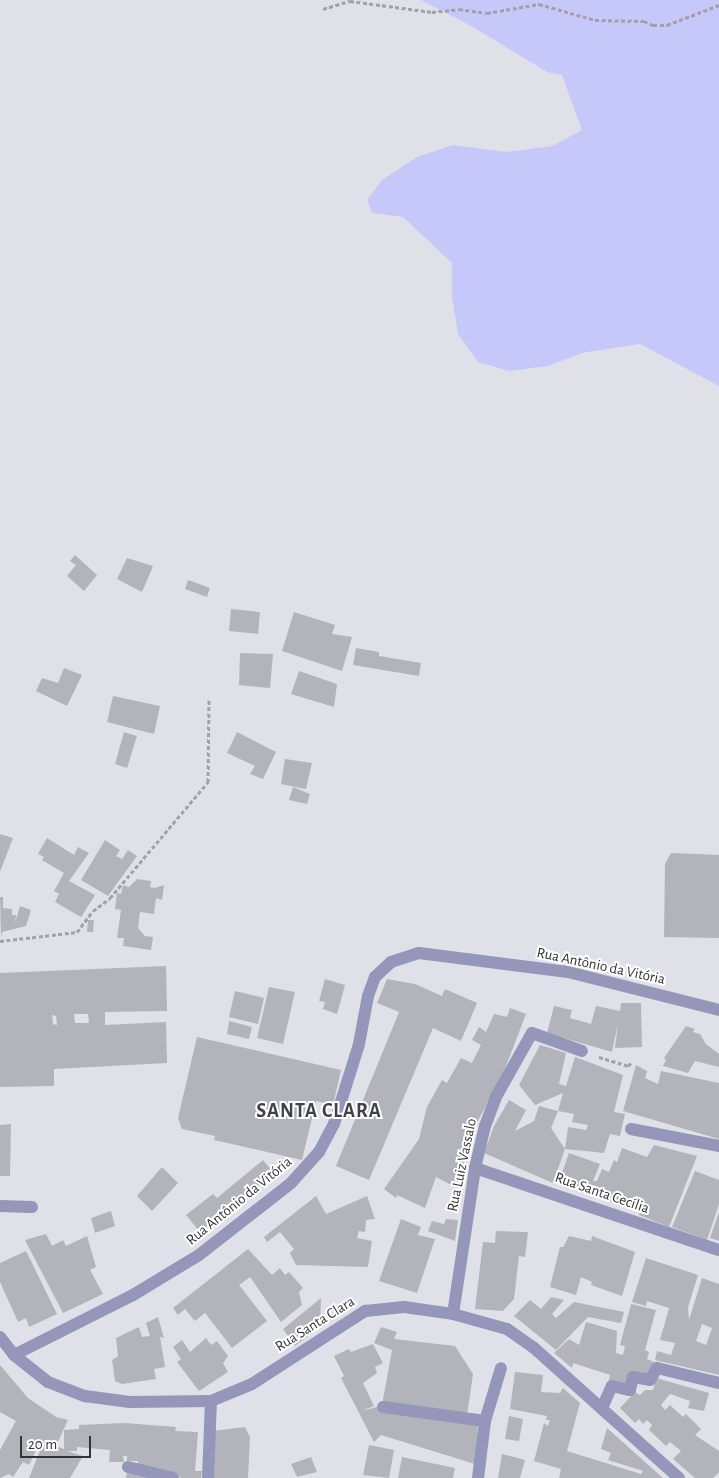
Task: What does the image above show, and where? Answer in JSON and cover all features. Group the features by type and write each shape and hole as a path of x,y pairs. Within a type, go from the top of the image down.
{"street":[{"name":"Rua Antônio da Vitória","path":"14,1355 133,1295 199,1256 291,1183 319,1152 334,1124 359,1044 368,996 375,977 391,962 419,953 568,972 719,1010"},
{"name":"Rua Luiz Vassalo","path":"452,1314 476,1168 485,1126 497,1095 532,1033 582,1051"},
{"path":"631,1129 719,1146"},
{"name":"Rua Santa Cecília","path":"476,1168 719,1250"},
{"path":"0,1206 32,1207"},
{"name":"Rua Santa Clara","path":"0,1337 14,1355 48,1382 85,1396 130,1402 210,1401 252,1384 365,1311 404,1307 452,1314 507,1329 533,1347 679,1478"},
{"path":"478,1478 485,1421 501,1368"},
{"path":"602,1408 612,1386 630,1390 633,1377 650,1380 656,1368 719,1383"},
{"path":"208,1478 210,1401"},
{"path":"383,1407 485,1421"},
{"path":"128,1467 172,1478"}],"path":[{"path":"323,9 350,1 432,12 459,9 487,13 540,2 595,20 644,21 653,25 667,24 719,5"},
{"path":"0,941 77,932 93,911 110,898 208,782 209,700"},
{"path":"582,1051 618,1064 628,1066 632,1062"}],"shaded area":[{"path":"421,0 719,0 719,386 640,344 582,353 548,366 509,371 478,362 458,334 452,297 452,263 403,217 372,213 367,200 382,180 417,157 453,145 506,152 552,146 582,130 562,75 547,72 473,27"}],"building":[{"path":"75,555 97,575 84,591 67,576 76,565 70,561"},
{"path":"127,558 153,566 142,592 117,579"},
{"path":"188,580 210,588 207,597 185,589"},
{"path":"231,609 260,612 258,634 229,631"},
{"path":"294,612 335,625 332,634 352,637 342,671 282,651"},
{"path":"356,648 379,652 379,656 421,663 419,676 353,665"},
{"path":"240,653 273,654 270,688 239,685"},
{"path":"64,668 82,675 67,706 36,691 42,678 58,683"},
{"path":"299,671 337,684 334,707 291,694"},
{"path":"113,696 160,706 154,734 107,722"},
{"path":"124,732 137,736 127,768 115,764"},
{"path":"237,732 276,752 263,779 250,774 255,766 227,753"},
{"path":"285,759 312,763 306,789 281,784"},
{"path":"293,787 310,794 307,804 289,800"},
{"path":"0,834 13,838 0,872"},
{"path":"47,838 74,855 78,847 89,853 69,881 95,895 81,917 55,902 59,894 54,891 64,873 42,860 44,857 38,854"},
{"path":"105,840 120,850 116,856 122,859 128,850 137,856 108,896 81,880"},
{"path":"671,853 719,855 719,938 664,937 665,864"},
{"path":"137,879 151,881 150,887 155,888 164,885 162,900 156,898 154,914 140,912 138,928 145,936 153,937 151,950 123,946 124,938 117,938 121,910 115,909 117,893 121,894 123,885 129,887"},
{"path":"0,897 3,897 3,908 12,909 12,915 16,915 15,923 20,906 31,910 26,926 2,932 1,937"},
{"path":"88,920 94,920 93,932 87,932"},
{"path":"166,966 167,1011 105,1012 105,1025 166,1022 167,1063 54,1069 54,1086 0,1087 0,973","holes":["74,1014 88,1014 89,1023 75,1023","52,1015 56,1016 57,1025 53,1024"]},
{"path":"325,979 345,985 337,1014 323,1009 325,1002 319,1001"},
{"path":"387,979 415,984 442,996 445,989 477,1003 461,1041 433,1028 369,1180 336,1166 399,1012 377,1003"},
{"path":"269,987 295,992 283,1044 257,1038"},
{"path":"235,991 264,998 258,1024 229,1017"},
{"path":"621,1003 641,1003 642,1047 615,1048 618,1023 612,1052 547,1033 554,1006 572,1010 570,1018 591,1024 596,1006 620,1011"},
{"path":"510,1008 526,1014 501,1079 471,1133 457,1188 436,1177 425,1208 397,1195 396,1198 384,1189 419,1139 427,1107 442,1080 447,1083 461,1058 472,1063 481,1045 472,1040 479,1027 486,1032 494,1014 507,1017"},
{"path":"229,1021 252,1027 249,1039 227,1034"},
{"path":"686,1026 695,1029 693,1032 700,1034 706,1044 719,1054 719,1067 695,1061 688,1073 663,1066 666,1060 664,1058"},
{"path":"197,1037 341,1070 333,1105 316,1101 302,1160 214,1140 215,1136 182,1129 178,1118"},
{"path":"540,1045 566,1053 559,1084 566,1086 575,1057 623,1075 614,1112 625,1114 620,1136 610,1134 604,1153 565,1149 568,1127 586,1130 588,1125 572,1122 574,1114 558,1111 563,1093 535,1105 519,1085"},
{"path":"636,1065 647,1071 645,1078 658,1084 661,1071 719,1083 719,1139 623,1111"},
{"path":"509,1100 526,1110 515,1131 534,1121 539,1106 558,1111 551,1128 565,1149 553,1183 484,1153 494,1126"},
{"path":"11,1124 10,1176 0,1176 0,1125"},
{"path":"654,1145 697,1156 669,1227 639,1215 640,1211 558,1184 569,1153 600,1164 593,1181 597,1181 602,1169 609,1172 614,1160 617,1162 622,1148 647,1157"},
{"path":"263,1160 274,1173 200,1232 186,1215 213,1194 217,1198"},
{"path":"162,1167 178,1183 152,1211 137,1196"},
{"path":"695,1171 719,1180 719,1204 707,1240 672,1227"},
{"path":"316,1196 326,1214 367,1196 375,1219 366,1220 365,1232 359,1231 357,1238 372,1241 368,1267 296,1265 290,1253 294,1249 280,1232 267,1242 264,1237"},
{"path":"111,1211 115,1226 95,1233 91,1218"},
{"path":"719,1212 719,1241 710,1238"},
{"path":"401,1219 421,1227 418,1235 435,1239 417,1293 379,1281"},
{"path":"446,1219 458,1220 455,1241 428,1231 432,1221 444,1224"},
{"path":"496,1231 528,1232 525,1257 519,1256 514,1299 503,1311 475,1309 483,1242 495,1243"},
{"path":"46,1234 52,1246 63,1240 66,1246 87,1236 96,1267 90,1270 103,1294 63,1313 25,1240"},
{"path":"569,1236 591,1241 592,1236 635,1252 622,1296 591,1285 592,1282 581,1277 576,1295 550,1287 560,1247 563,1247"},
{"path":"248,1249 272,1275 280,1268 285,1275 289,1272 303,1288 299,1292 302,1305 281,1322 250,1277 239,1285 267,1321 232,1348 205,1313 195,1321 185,1309 178,1315 173,1308"},
{"path":"26,1251 57,1314 29,1327 26,1318 18,1322 0,1282 0,1263"},
{"path":"646,1258 698,1275 688,1307 689,1320 702,1278 719,1284 719,1375 655,1360 657,1351 671,1355 675,1343 660,1340 669,1308 647,1301 646,1306 632,1302","holes":["702,1324 712,1328 706,1345 696,1341"]},
{"path":"551,1297 564,1300 552,1314 556,1318 574,1302 624,1312 621,1323 588,1317 556,1350 514,1316 530,1300 541,1309"},
{"path":"321,1298 320,1326 295,1346 283,1329"},
{"path":"631,1304 656,1310 645,1350 649,1352 647,1359 654,1362 650,1376 629,1388 608,1384 610,1375 573,1363 572,1368 554,1353 569,1339 579,1345 586,1322 617,1331 616,1353 623,1355 625,1346 620,1345"},
{"path":"158,1317 164,1338 160,1337 165,1367 154,1369 156,1379 122,1384 115,1381 112,1360 118,1356 116,1338 139,1327 142,1337 150,1336 146,1323"},
{"path":"381,1327 397,1332 394,1339 455,1346 473,1374 467,1415 382,1405 392,1350 374,1343"},
{"path":"206,1338 211,1345 217,1341 228,1356 223,1363 228,1372 199,1391 177,1362 181,1359 173,1347 182,1340 190,1352"},
{"path":"373,1344 383,1363 375,1367 377,1373 363,1383 374,1406 361,1411 381,1406 478,1422 475,1464 381,1435 374,1442 341,1378 344,1376 334,1356 349,1349 351,1352"},
{"path":"0,1365 28,1398 56,1417 68,1420 56,1446 64,1449 64,1430 79,1429 79,1425 124,1423 176,1427 175,1431 198,1432 195,1471 202,1471 201,1478 182,1478 138,1467 138,1461 127,1461 127,1456 123,1456 124,1462 109,1462 110,1450 77,1447 77,1451 67,1451 83,1456 70,1478 29,1478 41,1448 38,1446 29,1465 23,1462 13,1477 9,1474 0,1478 0,1450 16,1421 0,1412"},
{"path":"515,1372 543,1375 541,1392 560,1393 563,1388 580,1403 567,1451 641,1474 643,1471 608,1460 611,1453 601,1449 607,1428 663,1478 559,1478 561,1469 534,1461 544,1423 548,1426 550,1420 546,1420 547,1416 510,1409"},
{"path":"656,1378 709,1393 704,1411 688,1408 690,1401 670,1394 661,1405 665,1410 670,1405 683,1417 686,1414 701,1429 695,1435 719,1451 719,1472 713,1478 695,1478 673,1459 681,1451 670,1442 666,1446 649,1430 652,1425 647,1420 643,1424 639,1419 635,1423 620,1408 635,1392 640,1395 645,1390 653,1390"},
{"path":"509,1416 523,1419 519,1441 505,1439"},
{"path":"245,1427 250,1437 248,1478 213,1478 213,1431"},
{"path":"369,1445 394,1450 389,1478 363,1475"},
{"path":"502,1454 525,1460 520,1478 498,1478"},
{"path":"311,1457 317,1472 297,1477 291,1464"},
{"path":"402,1457 455,1468 453,1478 398,1478"},
{"path":"127,1471 153,1478 126,1478"}],"district":[{"name":"SANTA CLARA","path":"319,1111"}]}
